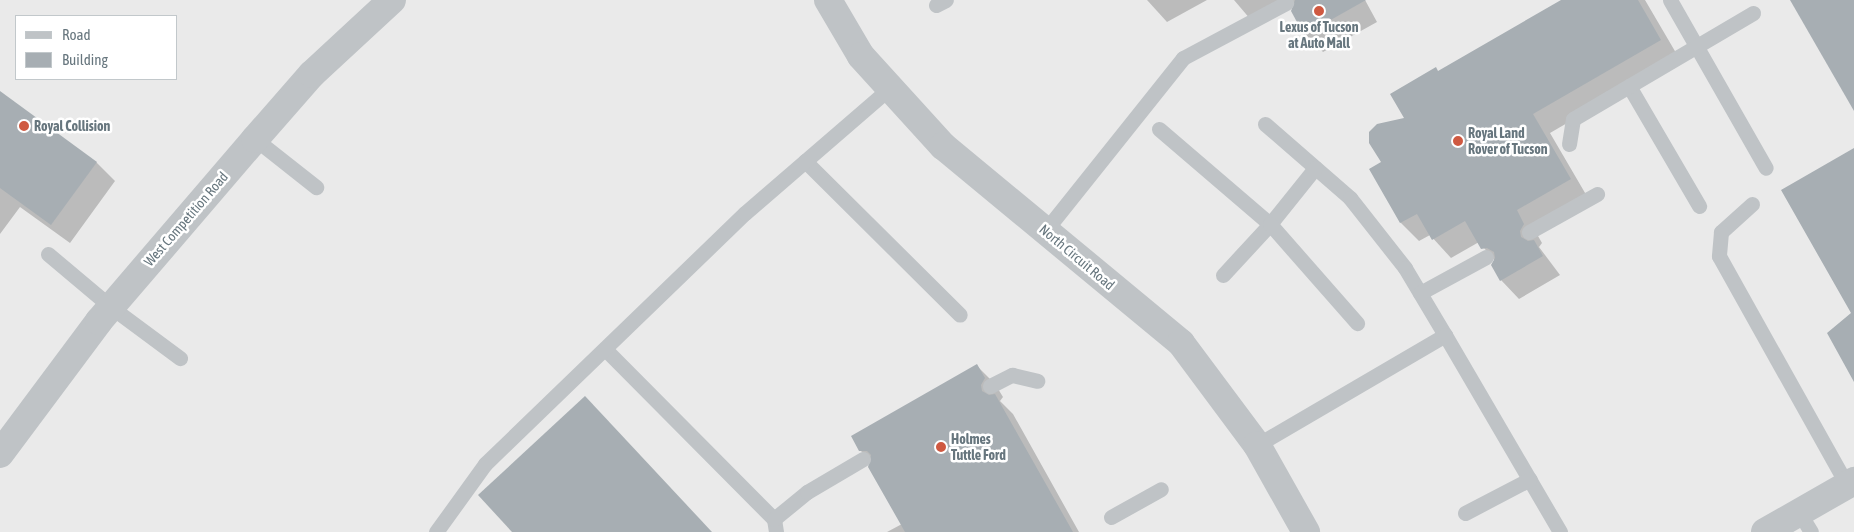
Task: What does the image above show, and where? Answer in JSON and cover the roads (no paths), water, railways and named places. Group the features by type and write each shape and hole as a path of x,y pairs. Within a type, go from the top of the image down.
{"street":[{"name":"West Competition Road","path":"0,454 111,307 255,139 312,74 392,0"},
{"name":"North Circuit Road","path":"828,0 861,56 943,146 1181,343 1256,445 1306,532"},
{"path":"1764,532 1805,522 1851,483"}],"lane":[{"path":"1670,0 1766,168"},
{"path":"1046,231 1183,58 1286,3"},
{"path":"1569,144 1573,119 1753,13"},
{"path":"1629,86 1699,206"},
{"path":"436,532 485,464 745,213 890,88"},
{"path":"1265,124 1350,198 1405,268 1560,532"},
{"path":"1158,129 1270,224 1357,323"},
{"path":"255,139 316,187"},
{"path":"805,161 960,315"},
{"path":"1223,275 1270,224 1315,168"},
{"path":"1529,232 1598,194"},
{"path":"1752,204 1721,232 1719,256 1851,483"},
{"path":"48,254 111,307 180,358"},
{"path":"1420,293 1486,257"},
{"path":"1256,445 1445,335"},
{"path":"605,349 775,526 807,492 863,459"},
{"path":"990,386 1012,375 1037,381"},
{"path":"1465,513 1530,479"},
{"path":"1111,517 1161,489"}],"place":[{"name":"Lexus of Tucson at Auto Mall","path":"1319,11"},
{"name":"Royal Collision","path":"24,126"},
{"name":"Royal Land Rover of Tucson","path":"1458,141"},
{"name":"Holmes Tuttle Ford","path":"941,447"}]}
